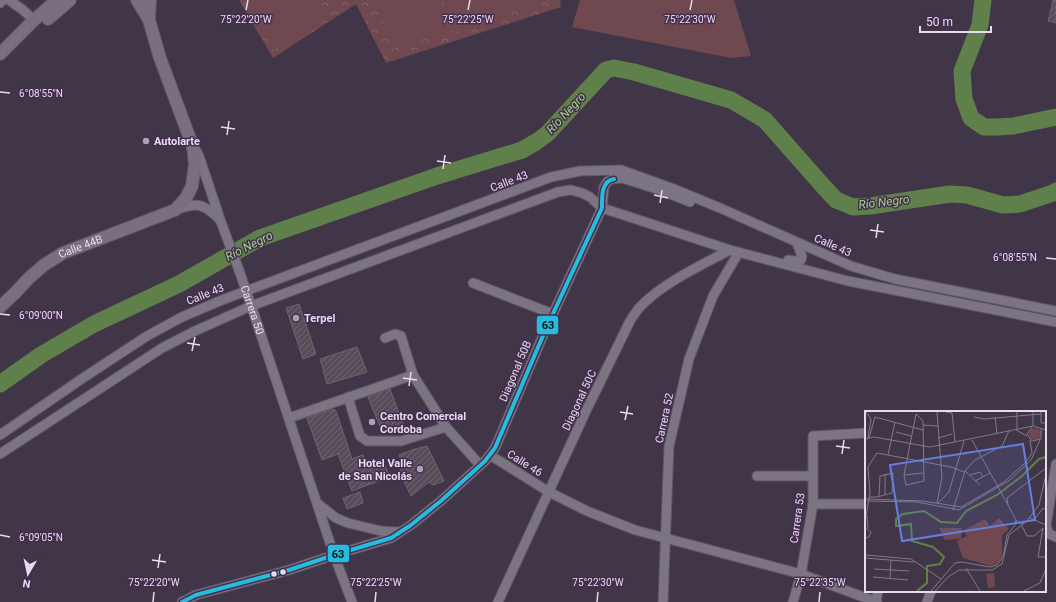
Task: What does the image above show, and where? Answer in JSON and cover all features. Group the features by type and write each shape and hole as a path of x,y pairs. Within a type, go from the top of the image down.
{"main road":[{"path":"0,54 34,20 57,0"},
{"path":"21,34 42,24 70,0"},
{"path":"137,0 149,20"},
{"path":"149,20 150,0"},
{"name":"Carrera 50","path":"149,20 160,58 193,147"},
{"name":"Calle 44B","path":"0,307 28,278 44,265 63,253 175,210 186,198 192,186 195,164 193,147"}],"street":[{"path":"0,3 3,0"},
{"path":"9,0 34,20"},
{"name":"Carrera 50","path":"193,147 199,156 222,226 236,260 334,555 352,602"},
{"name":"Calle 43","path":"0,435 147,336 182,317 246,291 552,177 580,171 622,170 720,208 851,266 895,279 1056,311"},
{"name":"Diagonal 50B","path":"490,456 495,448 553,314 602,208 604,188 607,182 612,179 622,178 660,190 707,208 720,208"},
{"path":"0,454 162,348 195,331 252,306 558,192 570,190 590,196 602,208 734,251 848,281 1056,322"},
{"name":"Calle 44B","path":"175,210 190,205 201,206 210,210 222,226"},
{"path":"755,256 763,254 798,261 801,260 802,256 798,243"},
{"name":"Diagonal 50C","path":"498,602 586,411 630,321 639,308 667,285 734,251"},
{"name":"Carrera 52","path":"663,602 669,446 689,359 713,296 734,251"},
{"path":"473,283 553,314"},
{"path":"385,338 396,334 400,336 413,375 446,427 480,465"},
{"path":"289,418 413,375"},
{"path":"348,397 360,436 367,441 401,441 446,427"},
{"name":"Carrera 53","path":"793,602 801,574 813,504 813,436 865,433"},
{"name":"Calle 46","path":"182,602 196,595 289,570 391,538 411,525 442,500 490,456 549,492 587,511 635,530 801,574 876,602"},
{"path":"1056,464 1046,525 1049,534 1056,537"},
{"path":"757,476 813,476"},
{"path":"317,503 336,518 348,523 381,531 401,532"},
{"path":"813,504 865,504"},
{"path":"876,602 878,592"},
{"path":"927,602 931,592"}],"green space":[{"path":"239,0 560,0 561,7 386,63 356,4 273,58"},
{"path":"244,0 316,0 327,19 273,50"},
{"path":"376,0 435,0 446,31 392,49"},
{"path":"443,0 545,0 453,33"},
{"path":"580,0 734,0 751,56 731,58 572,27"}],"building":[{"path":"1053,0 1056,0 1056,23 1048,21"},
{"path":"299,304 316,354 303,359 286,308"},
{"path":"357,347 367,372 327,384 320,359"},
{"path":"390,389 404,426 383,434 368,397"},
{"path":"333,409 336,411 352,459 363,455 367,465 383,459 389,477 352,491 338,454 322,460 307,418"},
{"name":"Hotel Valle de San Nicolás","path":"427,446 444,481 433,485 429,482 411,496 399,471 404,467 399,455"},
{"path":"360,492 363,503 347,509 343,498"}],"waterway":[{"name":"Río Negro","path":"983,0 980,25 962,71 964,99 971,118 984,127 997,127 1013,126 1056,117"},
{"name":"Río Negro","path":"0,384 41,355 94,324 179,284 260,238 437,176 522,150 547,134 606,70 614,68 634,72 731,100 765,120 836,200 853,207 870,206 950,194 967,195 1003,205 1020,204 1056,191"}],"transit line":[{"name":"63","path":"182,602 196,595 289,570 391,538 411,525 442,500 485,461 495,448 545,331 602,208 604,186 610,180 614,179"}],"place":[{"name":"Autolarte","path":"146,141"},
{"name":"Terpel","path":"296,318"},
{"name":"Centro Comercial Cordoba","path":"372,422"},
{"name":"Hotel Valle de San Nicolás","path":"420,469"}]}
